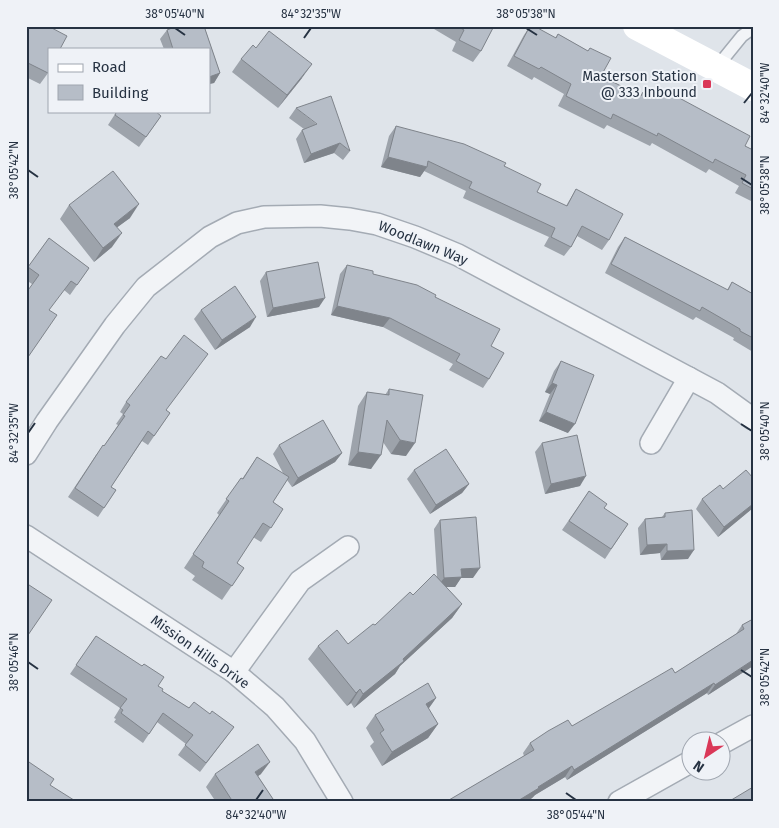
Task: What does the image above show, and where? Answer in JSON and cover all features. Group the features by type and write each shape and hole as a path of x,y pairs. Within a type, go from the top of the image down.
{"street":[{"path":"638,26 753,87"},
{"name":"Woodlawn Way","path":"26,454 115,325 146,287 210,237 237,223 264,217 320,216 350,219 377,224 415,237 458,255 717,393 753,419"},
{"path":"652,443 689,378"},
{"name":"Mission Hills Drive","path":"26,536 234,672 275,707 305,741 342,802"},
{"path":"234,672 300,581 348,547"},
{"path":"732,738 753,726"},
{"path":"620,802 682,767"}],"lane":[{"path":"716,68 742,36 753,28"}],"building":[{"path":"26,26 48,26 67,36 61,48 48,48 48,73 26,62"},
{"path":"177,26 204,26 220,73 210,77 210,48 173,48 167,30"},
{"path":"457,26 494,26 481,51 459,40 464,30"},
{"path":"530,26 534,26 556,38 558,34 588,51 590,48 611,58 601,76 641,96 643,92 656,98 658,93 668,98 670,93 750,136 745,146 753,150 753,189 742,183 746,175 715,159 713,163 658,133 657,136 613,114 611,119 566,96 571,84 541,67 539,69 514,56"},
{"path":"269,31 312,64 287,95 241,59 253,45 256,48"},
{"path":"331,96 350,151 340,143 311,154 302,130 317,124 296,108"},
{"path":"116,112 156,112 161,116 146,137 115,115"},
{"path":"396,126 464,144 506,163 504,166 541,184 537,192 567,206 576,189 623,214 609,240 582,226 571,247 551,237 555,228 469,188 472,182 428,161 427,167 388,157"},
{"path":"113,171 139,204 114,224 122,233 103,248 69,205"},
{"path":"625,237 728,290 732,282 753,294 753,338 702,307 700,311 611,264"},
{"path":"49,238 89,268 77,285 71,281 49,310 57,315 26,360 26,293 39,275 28,267"},
{"path":"318,262 325,298 273,308 266,272"},
{"path":"347,265 373,271 373,274 417,285 436,295 435,297 500,329 491,346 504,353 489,379 456,361 460,354 390,318 337,306"},
{"path":"235,286 256,317 222,340 201,310"},
{"path":"184,335 208,354 166,410 170,413 154,436 148,431 111,487 116,490 104,508 75,488 103,445 125,416 123,415 130,405 126,402 161,356 166,359"},
{"path":"561,361 594,375 575,424 546,412 557,385 552,383"},
{"path":"389,389 423,395 415,443 400,440 387,420 381,455 358,452 367,392 389,395"},
{"path":"323,420 342,453 298,478 279,445"},
{"path":"577,435 586,476 551,484 542,443"},
{"path":"446,449 469,484 436,505 414,470"},
{"path":"257,457 289,477 273,502 283,509 271,528 263,523 237,563 244,568 232,586 202,567 204,562 193,554 229,501 226,499 241,478 243,479"},
{"path":"746,470 753,478 753,504 724,527 702,499 720,485 723,489"},
{"path":"589,491 607,504 604,508 628,524 611,549 569,521"},
{"path":"692,510 694,550 667,551 667,544 647,545 645,519 665,517 665,513"},
{"path":"476,517 480,568 461,569 462,577 444,578 440,520"},
{"path":"434,574 462,604 403,659 404,661 363,694 360,689 356,693 318,646 337,630 348,644 373,624 375,625 410,592 413,595"},
{"path":"26,583 52,600 26,638"},
{"path":"753,619 753,660 715,685 714,683 574,770 572,766 516,802 450,802 449,800 534,750 530,743 548,731 568,720 572,726 672,668 675,673 744,629 742,625"},
{"path":"96,636 142,666 144,664 164,677 158,686 163,689 162,691 189,708 194,702 210,714 212,711 234,727 206,763 185,745 193,735 163,713 149,734 121,713 123,710 120,708 127,699 76,665"},
{"path":"428,683 436,698 426,704 438,724 392,752 380,733 384,730 375,715"},
{"path":"258,744 270,762 255,772 275,802 233,802 215,774"},
{"path":"26,760 54,779 50,785 77,802 26,802"},
{"path":"753,787 753,802 728,802"}],"place":[{"name":"Masterson Station @ 333 Inbound","path":"707,84"}]}
